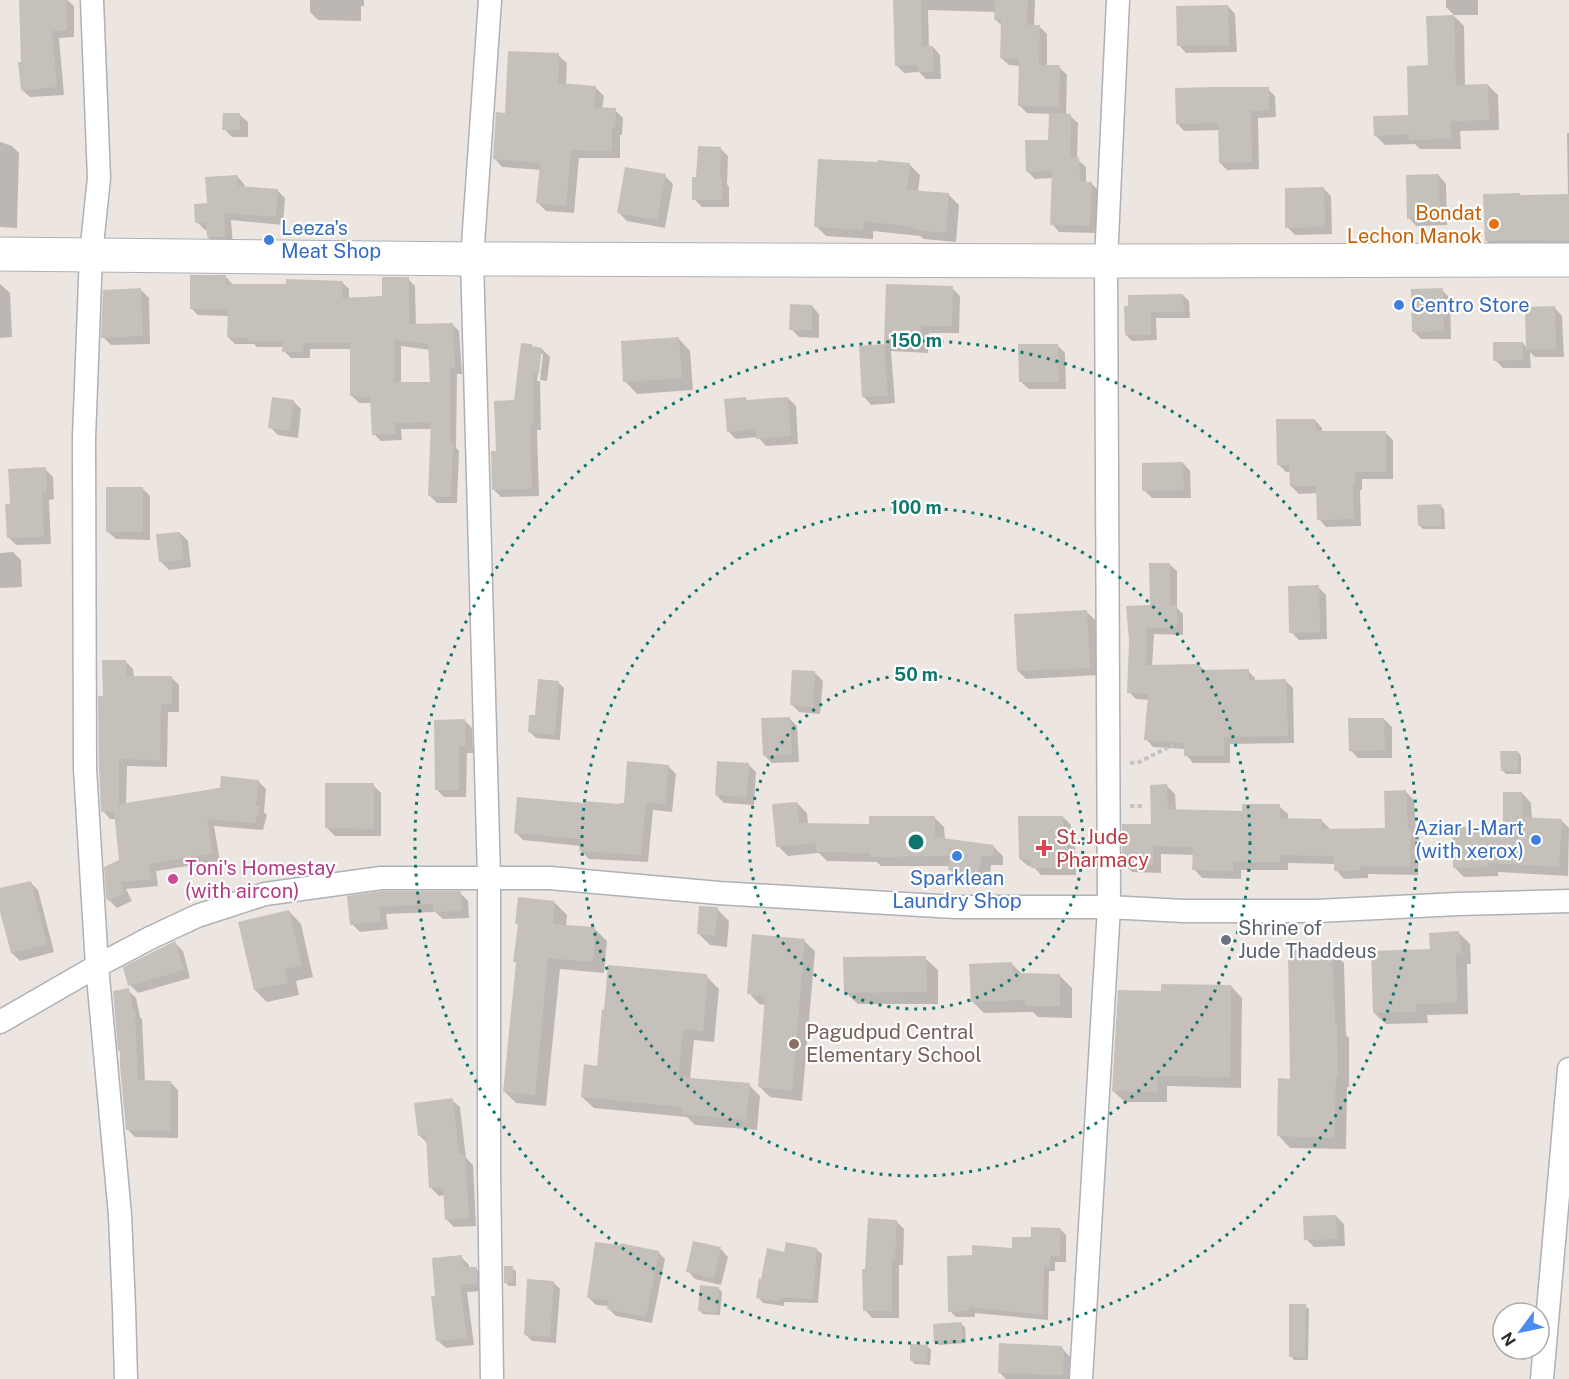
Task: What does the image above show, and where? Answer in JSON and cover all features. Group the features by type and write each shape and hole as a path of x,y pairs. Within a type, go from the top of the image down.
{"main road":[{"path":"0,254 472,259 1569,260"}],"street":[{"path":"92,0 99,178 91,254 84,438 85,769 97,966 120,1215 126,1379"},
{"path":"490,0 472,259 489,878 492,1379"},
{"path":"1081,1379 1109,907 1106,261 1118,0"},
{"path":"0,1022 97,966 197,916 265,894 381,878 550,878 719,893 955,907 1317,911 1569,901"},
{"path":"1542,1379 1569,1069"}],"path":[{"path":"1109,765 1139,762 1173,746"}],"building":[{"path":"19,0 66,0 67,30 52,31 57,87 21,90 18,62 21,62"},
{"path":"893,0 921,0 922,46 933,46 934,72 917,72 917,65 895,66"},
{"path":"995,0 1028,0 1027,25 1040,25 1039,65 1060,65 1059,107 1018,106 1019,59 1000,58 1001,20 994,20"},
{"path":"1228,5 1229,45 1177,46 1176,6"},
{"path":"1454,15 1456,85 1488,84 1489,120 1451,121 1451,139 1409,140 1409,134 1374,136 1373,116 1408,115 1407,66 1428,65 1426,16"},
{"path":"508,51 559,53 558,83 596,86 594,107 616,108 615,128 612,127 612,151 571,150 566,206 536,203 540,163 493,159 496,112 505,113"},
{"path":"1269,87 1269,110 1251,111 1252,162 1219,163 1218,123 1176,124 1175,88"},
{"path":"223,113 240,113 240,130 222,130"},
{"path":"1049,113 1071,114 1070,158 1079,157 1080,181 1092,182 1090,226 1050,225 1052,171 1026,172 1025,140 1048,140"},
{"path":"698,146 721,147 722,200 692,200 692,177 696,177"},
{"path":"818,159 910,163 907,190 949,193 946,233 913,230 913,227 864,221 863,230 814,227"},
{"path":"625,167 666,174 657,220 617,213"},
{"path":"1439,174 1440,218 1407,219 1406,175"},
{"path":"237,175 238,186 278,189 276,217 224,213 225,237 207,237 206,222 195,223 194,204 207,203 205,177"},
{"path":"1324,187 1325,227 1285,228 1285,188"},
{"path":"1520,193 1520,195 1569,194 1569,241 1485,241 1483,194"},
{"path":"190,275 226,275 226,284 286,284 286,279 343,281 342,298 382,296 382,277 409,277 409,324 453,323 455,367 450,368 450,442 453,442 451,497 428,496 431,422 395,423 396,434 372,435 370,397 350,396 350,343 304,343 303,352 282,352 283,341 248,341 248,338 227,337 228,309 190,309","holes":["395,340 428,344 430,382 394,382"]},
{"path":"886,284 953,286 952,326 921,326 921,345 884,344"},
{"path":"141,288 143,336 101,338 103,290"},
{"path":"1443,288 1444,331 1412,332 1411,289"},
{"path":"1183,294 1184,312 1151,312 1151,335 1125,335 1124,306 1128,306 1128,295"},
{"path":"790,304 812,305 812,330 789,330"},
{"path":"1555,306 1556,349 1526,350 1525,307"},
{"path":"679,337 682,378 623,382 621,341"},
{"path":"1493,342 1523,342 1523,360 1493,361"},
{"path":"521,343 542,348 539,374 533,373 534,423 530,423 532,489 492,490 491,451 496,451 494,401 514,400"},
{"path":"884,344 888,396 862,397 859,346"},
{"path":"1018,344 1058,344 1059,382 1019,382"},
{"path":"272,397 294,400 290,431 268,428"},
{"path":"746,397 746,400 788,397 791,436 756,439 756,429 727,432 724,399"},
{"path":"1276,419 1315,419 1316,431 1386,431 1386,472 1355,472 1354,519 1317,520 1316,486 1290,486 1289,465 1277,465"},
{"path":"1183,462 1184,490 1142,491 1142,463"},
{"path":"46,467 47,492 42,492 44,537 7,538 5,504 10,504 8,469"},
{"path":"106,487 143,487 143,532 106,532"},
{"path":"1441,504 1442,526 1418,526 1417,505"},
{"path":"180,532 184,560 159,562 156,534"},
{"path":"1149,563 1170,563 1170,605 1177,605 1177,628 1147,628 1146,665 1200,664 1200,670 1249,669 1249,680 1286,679 1288,736 1224,737 1224,756 1184,756 1184,743 1144,740 1148,695 1127,693 1129,641 1126,606 1150,605"},
{"path":"1319,585 1320,632 1289,633 1288,586"},
{"path":"1087,610 1090,668 1017,671 1014,614"},
{"path":"102,660 126,660 127,676 172,676 172,704 161,704 160,760 119,759 119,804 220,788 221,776 259,780 256,806 260,806 255,823 207,819 213,853 149,864 151,879 120,882 125,893 108,901 104,867 119,860 114,812 101,812 98,696 103,696"},
{"path":"792,670 815,671 813,707 790,705"},
{"path":"538,679 559,681 555,735 528,732 529,715 535,715"},
{"path":"790,717 792,754 763,756 761,718"},
{"path":"1348,718 1384,718 1385,750 1349,751"},
{"path":"465,719 466,746 459,746 459,790 435,790 434,720"},
{"path":"1500,751 1518,751 1518,771 1501,771"},
{"path":"627,761 669,765 665,804 646,803 641,855 579,851 580,839 514,833 517,797 583,803 584,801 624,803"},
{"path":"717,761 749,763 747,797 715,795"},
{"path":"325,783 374,783 374,829 325,828"},
{"path":"1167,784 1168,809 1242,811 1242,804 1280,804 1280,818 1322,819 1322,829 1385,828 1384,791 1406,790 1408,829 1411,829 1410,867 1360,866 1360,870 1334,871 1334,856 1280,855 1280,862 1233,862 1233,871 1192,870 1193,847 1153,846 1153,865 1122,864 1122,824 1151,824 1150,785"},
{"path":"1503,792 1522,792 1523,817 1562,819 1559,867 1489,863 1489,867 1453,868 1452,827 1503,826"},
{"path":"797,802 799,823 869,824 869,816 935,816 935,837 994,845 993,856 981,856 979,874 948,870 950,856 870,857 870,853 816,852 816,843 776,847 772,804"},
{"path":"1018,816 1063,816 1064,835 1068,834 1068,868 1031,868 1031,859 1019,859"},
{"path":"31,881 47,944 11,953 0,912 0,888"},
{"path":"382,891 461,891 462,911 433,912 433,904 379,907 381,921 350,925 347,896"},
{"path":"518,897 555,901 553,924 595,927 593,962 548,958 535,1095 503,1092 516,962 513,962 518,924 515,924"},
{"path":"699,906 718,907 715,936 697,934"},
{"path":"289,910 302,965 285,969 288,983 254,990 238,922"},
{"path":"1459,931 1461,953 1456,953 1457,1003 1416,1004 1417,1012 1373,1013 1371,951 1430,949 1429,933"},
{"path":"752,934 805,939 792,1091 758,1087 765,996 747,994"},
{"path":"175,941 184,970 128,986 123,967"},
{"path":"1332,949 1338,1075 1336,1075 1334,1138 1277,1136 1278,1078 1290,1079 1288,950"},
{"path":"926,956 927,992 844,993 843,957"},
{"path":"1012,962 1013,973 1060,974 1060,1006 1025,1006 1025,1000 971,1002 969,964"},
{"path":"608,965 707,974 703,1031 683,1029 678,1077 750,1083 746,1120 682,1114 683,1107 581,1097 584,1064 597,1066"},
{"path":"1161,984 1231,985 1230,1077 1157,1076 1157,1092 1112,1091 1118,990 1161,991"},
{"path":"129,988 133,1010 135,1010 138,1080 171,1081 170,1131 126,1130 113,991"},
{"path":"453,1098 459,1155 465,1155 469,1218 445,1220 443,1188 429,1188 426,1135 418,1136 414,1103"},
{"path":"1336,1215 1337,1239 1304,1240 1303,1216"},
{"path":"868,1218 897,1220 895,1258 892,1258 892,1311 863,1311 862,1269 865,1269"},
{"path":"1031,1227 1061,1228 1060,1256 1050,1256 1050,1266 1044,1265 1043,1315 969,1307 969,1311 948,1312 947,1256 972,1255 972,1245 1012,1248 1012,1237 1031,1237"},
{"path":"693,1241 721,1247 714,1278 686,1272"},
{"path":"595,1242 620,1245 620,1243 659,1251 646,1317 607,1309 609,1300 587,1298"},
{"path":"786,1242 817,1248 813,1299 780,1297 779,1302 756,1298 767,1248 784,1252"},
{"path":"462,1255 463,1267 477,1267 477,1284 460,1285 467,1338 436,1341 431,1296 435,1296 432,1258"},
{"path":"504,1266 513,1266 513,1283 504,1283"},
{"path":"527,1279 554,1281 550,1337 524,1335"},
{"path":"700,1285 719,1287 717,1313 698,1311"},
{"path":"1289,1304 1306,1304 1305,1357 1289,1357"},
{"path":"962,1322 963,1340 934,1342 933,1324"},
{"path":"999,1343 1062,1346 1061,1349 1064,1349 1063,1375 998,1373"},
{"path":"910,1344 928,1345 927,1362 910,1361"}],"place":[{"name":"Bondat Lechon Manok","path":"1494,224"},
{"name":"Leeza's Meat Shop","path":"269,240"},
{"name":"Centro Store","path":"1399,305"},
{"name":"Aziar I-Mart (with xerox)","path":"1536,840"},
{"name":"St. Jude Pharmacy","path":"1044,848"},
{"name":"Sparklean Laundry Shop","path":"957,856"},
{"name":"Toni's Homestay (with aircon)","path":"173,879"},
{"name":"Shrine of Jude Thaddeus","path":"1226,940"},
{"name":"Pagudpud Central Elementary School","path":"794,1044"}]}
